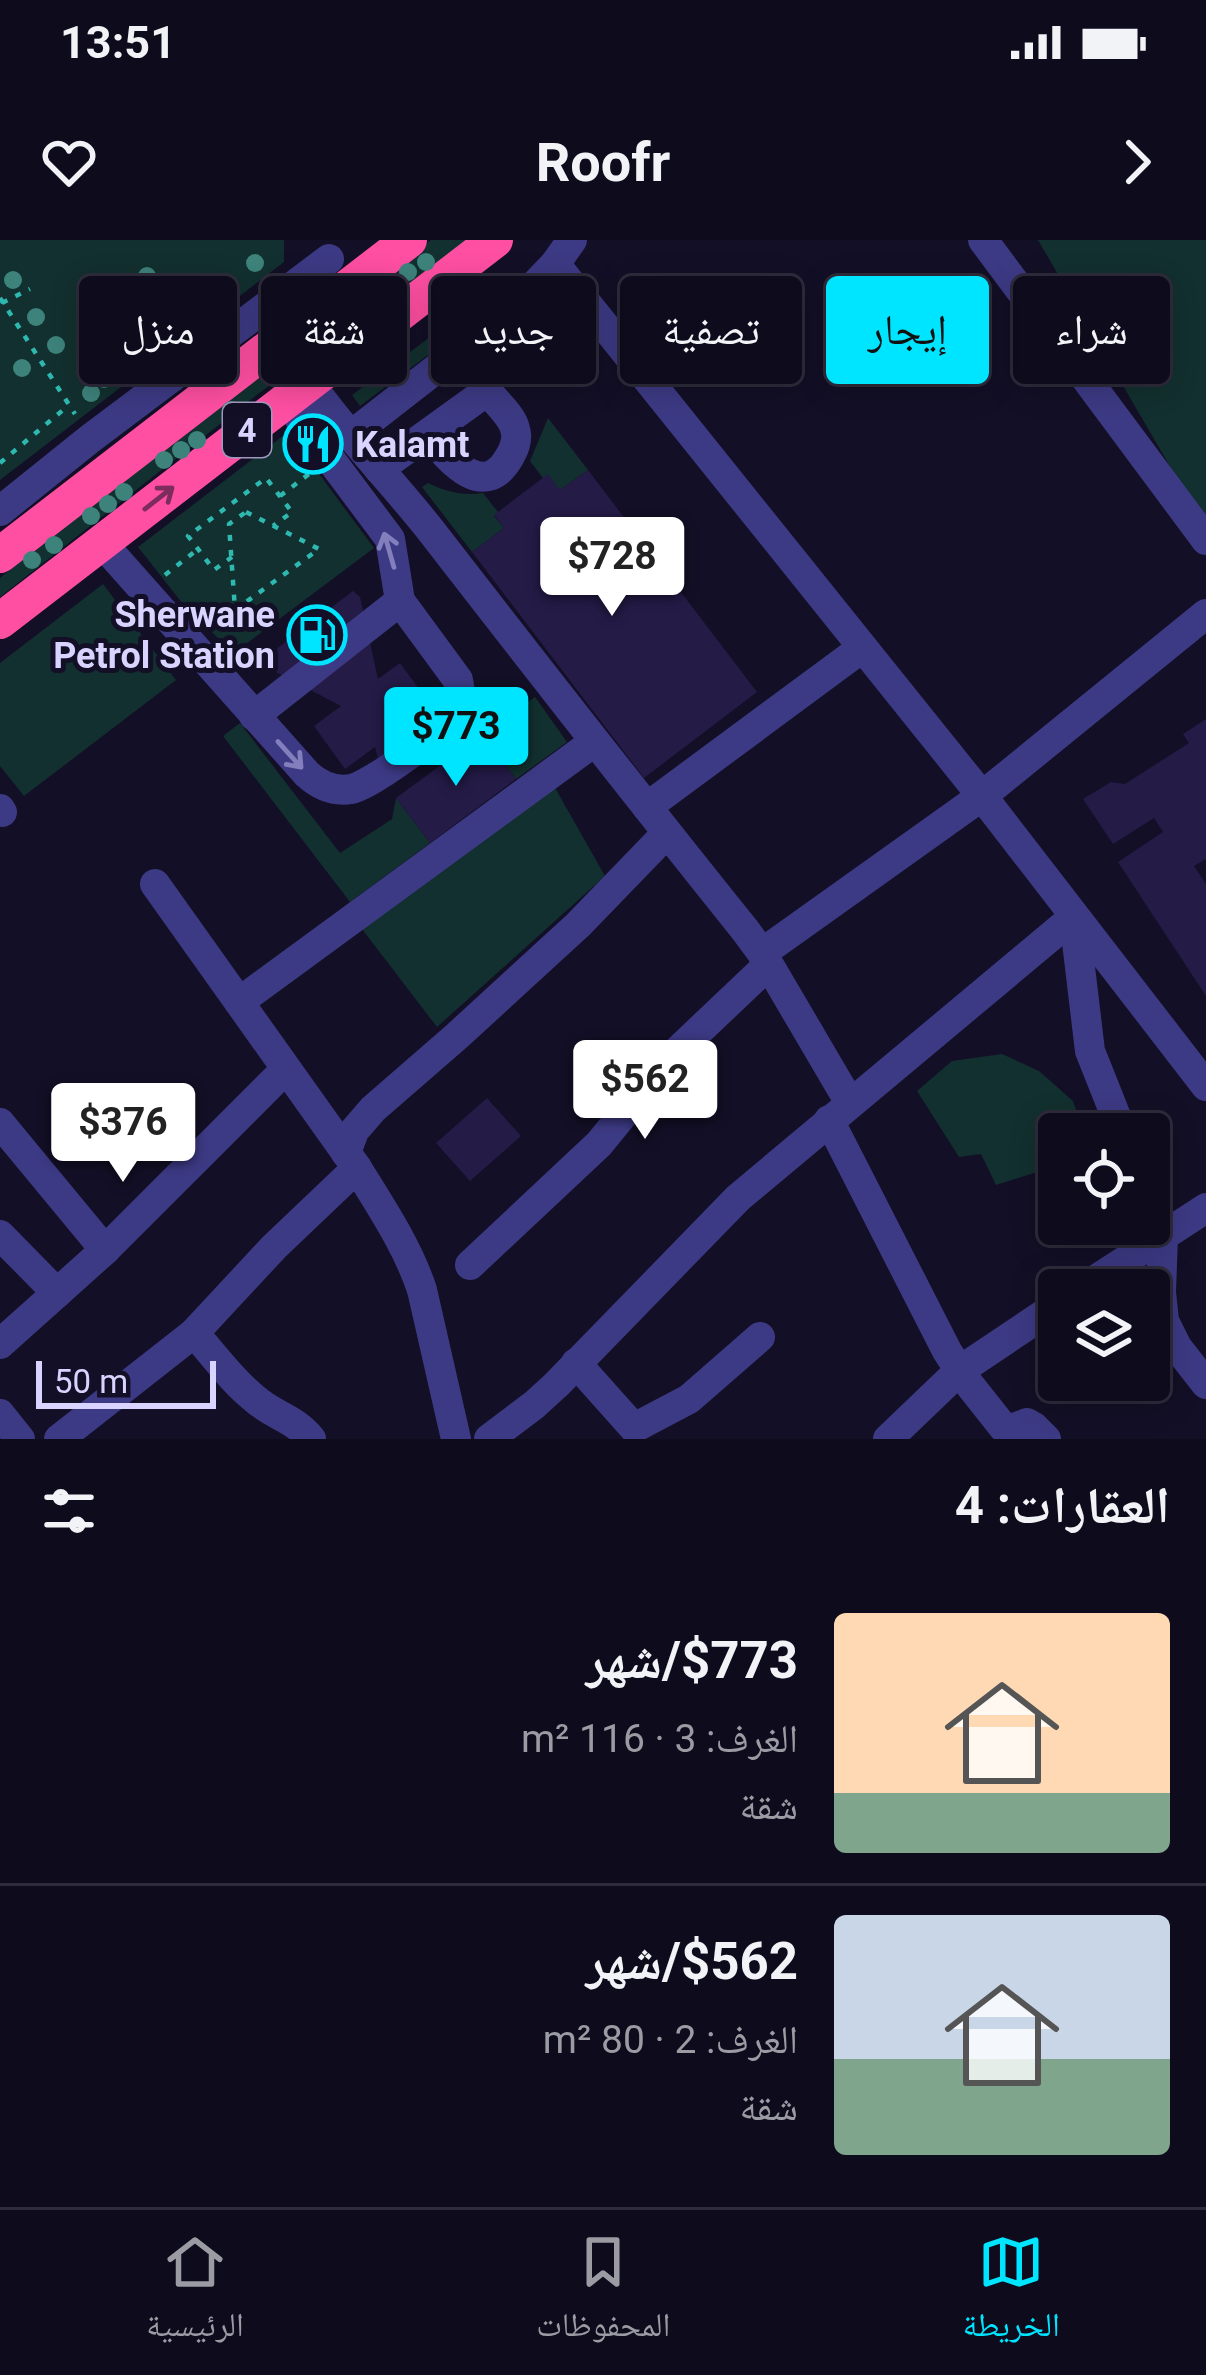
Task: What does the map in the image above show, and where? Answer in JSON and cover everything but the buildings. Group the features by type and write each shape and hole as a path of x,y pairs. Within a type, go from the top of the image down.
{"highway":[{"name":"4","path":"0,555 332,262 409,240"},
{"name":"4","path":"0,621 495,240"}],"street":[{"path":"983,240 1206,541"},
{"path":"541,276 564,252 862,648 1206,1086"},
{"path":"0,511 91,438 332,262"},
{"path":"350,436 431,373"},
{"path":"429,435 457,468 475,476 490,476 506,464 516,446 515,428 483,384"},
{"path":"297,391 350,436 430,530 765,959 958,1371 1005,1434 1027,1423 1046,1439"},
{"path":"101,542 314,781 335,790 367,784 445,727 457,710 458,680 400,601 390,539 297,391"},
{"path":"379,469 487,391"},
{"path":"254,716 400,601"},
{"path":"470,1265 599,1144 675,1052 765,959 982,796 1206,614"},
{"path":"646,807 862,648"},
{"path":"239,1002 594,742"},
{"path":"59,1439 194,1333 352,1161 354,1131 373,1109 578,925 667,833"},
{"path":"155,884 352,1161 416,1273 456,1439"},
{"path":"489,1439 534,1405 721,1214 1074,917"},
{"path":"1074,917 1090,1051 1115,1113"},
{"path":"0,1344 105,1250 286,1069"},
{"path":"0,1123 105,1250"},
{"path":"1170,1232 1206,1208"},
{"path":"0,1235 57,1293"},
{"path":"1112,1269 1150,1245"},
{"path":"1162,1245 1164,1321 1177,1347 1206,1384"},
{"path":"888,1439 958,1371 1038,1318"},
{"path":"194,1333 249,1395 296,1423 311,1439"},
{"path":"576,1363 634,1428 689,1399 760,1337"},
{"path":"0,1414 20,1439"}],"path":[{"path":"30,289 1,300 91,438"},
{"path":"0,463 69,405"},
{"path":"280,496 316,470"},
{"path":"232,557 214,570 188,536 266,478 292,512 273,526"},
{"path":"233,483 242,496"},
{"path":"247,512 273,526 319,549 235,610 230,524 247,512"},
{"path":"162,577 198,549"}],"green space":[{"path":"0,240 284,240 284,262 237,298 237,276 79,276 79,384 125,384 0,480"},
{"path":"431,240 470,240 407,286 407,276 384,276"},
{"path":"1038,240 1206,240 1206,528 1122,384 1170,384 1170,276 1059,276"},
{"path":"431,336 431,353 407,371 407,354"},
{"path":"261,370 261,384 272,384 0,597 0,578"},
{"path":"367,384 389,384 360,406 352,395"},
{"path":"548,418 588,470 560,490 530,461"},
{"path":"288,432 374,548 234,653 186,608 138,547"},
{"path":"428,483 455,492 483,493 504,528 472,552 422,487"},
{"path":"103,584 176,680 24,796 0,766 0,663"},
{"path":"535,697 567,742 516,779 483,734"},
{"path":"240,723 340,853 392,819 396,798 430,843 350,902 223,736"},
{"path":"554,786 605,876 437,1027 362,929"},
{"path":"1002,1054 1039,1071 1073,1101 1077,1113 1038,1113 1038,1172 996,1185 981,1154 959,1157 917,1091 952,1061"}],"place":[{"name":"Kalamt","path":"313,444"},
{"name":"Sherwane Petrol Station","path":"317,635"}]}
